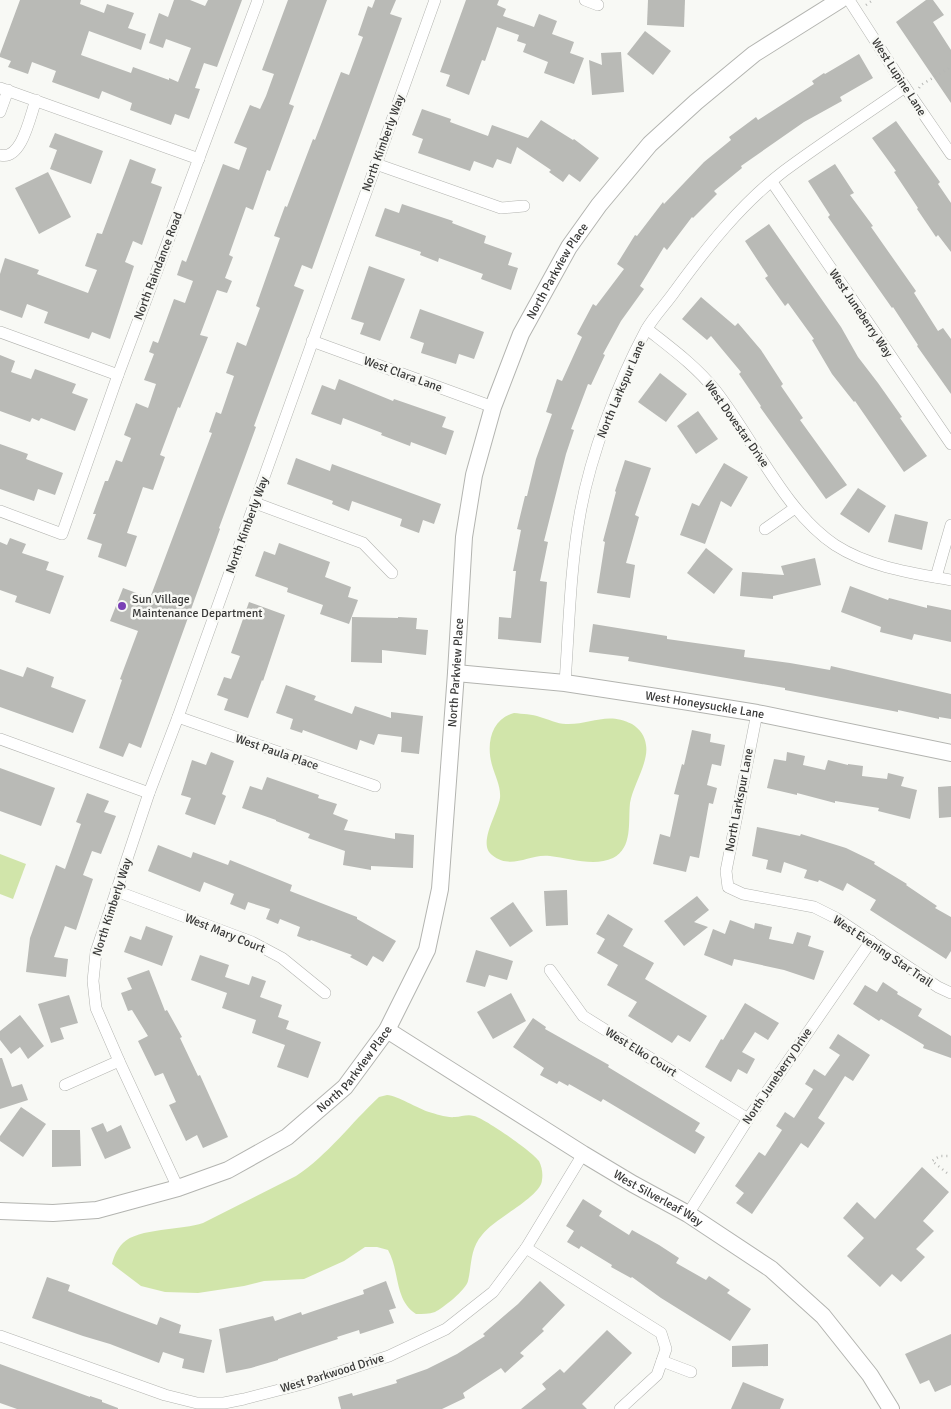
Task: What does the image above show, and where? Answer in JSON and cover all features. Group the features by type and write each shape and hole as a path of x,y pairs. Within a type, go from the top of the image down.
{"street":[{"name":"North Raindance Road","path":"0,511 62,534 118,375 258,0"},
{"name":"North Kimberly Way","path":"178,1188 96,1008 92,981 96,952 149,793 435,0"},
{"path":"585,0 598,5"},
{"name":"North Parkview Place","path":"0,1211 53,1213 97,1210 178,1188 228,1170 287,1138 345,1087 387,1030 423,959 435,917 440,889 464,537 474,476 493,407 522,334 569,246 599,205 650,144 696,102 754,54 840,0"},
{"name":"West Lupine Lane","path":"849,0 951,154"},
{"name":"North Larkspur Lane","path":"565,683 575,552 580,513 596,452 612,407 647,329 698,258 732,218 784,171 905,87"},
{"path":"0,112 4,89 199,158"},
{"path":"0,155 7,156 12,154 20,146 36,100"},
{"path":"376,164 501,208 524,206"},
{"name":"West Juneberry Way","path":"772,182 951,444"},
{"name":"West Dovestar Drive","path":"647,329 700,372 711,385 795,508 834,545 858,558 890,568 951,580"},
{"path":"0,332 118,375"},
{"name":"West Clara Lane","path":"312,341 493,407"},
{"path":"255,503 363,543 392,573"},
{"path":"765,529 795,508"},
{"path":"936,578 951,525"},
{"name":"West Honeysuckle Lane","path":"456,673 565,683 756,713 951,753"},
{"name":"North Larkspur Lane","path":"728,887 726,871 756,713"},
{"name":"West Paula Place","path":"178,717 375,786"},
{"path":"0,739 149,793"},
{"name":"West Evening Star Trail","path":"728,887 743,894 814,907 836,918 938,987 951,993"},
{"name":"West Mary Court","path":"116,891 252,942 282,958 325,992"},
{"name":"North Juneberry Drive","path":"688,1214 748,1119 871,940"},
{"name":"West Elko Court","path":"550,970 582,1016 748,1119"},
{"name":"West Silverleaf Way","path":"387,1030 583,1154 688,1214 771,1270 823,1316 870,1375 890,1409"},
{"path":"65,1085 119,1061"},
{"name":"West Parkwood Drive","path":"0,1336 165,1395 197,1403 224,1403 306,1383 389,1356 446,1329 493,1292 526,1248 583,1154"},
{"path":"526,1248 661,1333 666,1349 657,1375 620,1409"},
{"path":"662,1362 691,1372"}],"path":[{"path":"912,97 921,85 951,67"},
{"path":"947,1173 932,1161 940,1156 951,1156"}],"green space":[{"path":"514,713 534,715 566,724 606,719 623,720 632,724 642,733 646,745 645,759 630,803 627,841 619,854 606,861 598,862 542,856 514,862 499,860 488,850 487,836 500,798 499,785 490,757 490,741 495,727 500,721"},
{"path":"0,854 26,864 13,899 0,894"},
{"path":"387,1095 442,1116 471,1115 479,1118 528,1150 539,1161 542,1168 540,1187 526,1200 488,1228 482,1235 473,1251 466,1285 439,1310 416,1314 409,1308 401,1293 392,1258 388,1250 377,1247 365,1247 344,1261 304,1279 264,1281 198,1293 165,1292 141,1286 112,1264 119,1248 130,1238 150,1232 203,1223 296,1176 329,1149 379,1097"}],"building":[{"path":"20,0 81,0 80,4 104,13 107,4 134,13 128,28 146,34 141,50 89,31 81,55 131,73 133,67 178,82 191,48 166,39 163,48 149,43 159,13 168,17 174,0 190,0 205,6 208,0 242,0 217,67 204,63 195,88 200,89 189,119 175,114 171,125 130,110 132,103 102,91 99,99 52,82 56,71 32,62 28,74 8,67 11,61 0,57 0,54"},
{"path":"288,0 327,0 289,104 294,106 270,171 267,170 253,210 246,207 229,255 233,257 225,278 232,281 227,293 217,290 200,335 208,337 160,455 165,457 153,490 143,487 127,533 137,536 126,567 98,557 102,544 87,539 96,514 93,514 105,481 108,481 116,460 122,462 131,438 124,435 136,403 148,408 156,384 144,380 154,354 149,352 153,341 158,343 174,299 185,303 193,281 177,275 182,260 186,262 223,164 239,170 247,148 234,143 250,105 260,109 266,96 274,74 262,70"},
{"path":"375,0 396,0 390,14 402,18 312,269 302,265 294,286 304,290 254,426 256,427 141,748 129,743 123,757 99,748 122,680 120,679 138,631 110,621 123,588 150,598 212,433 209,432 216,412 221,414 234,376 226,373 237,342 246,346 260,308 256,306 280,238 274,236 285,206 287,207 341,72 349,75 363,37 358,35 368,6 372,8"},
{"path":"466,0 499,0 497,5 506,9 503,16 534,27 539,14 557,21 552,34 574,42 570,53 584,58 574,84 544,73 548,62 523,52 526,44 517,41 519,35 497,27 485,61 482,60 469,95 446,86 450,75 440,72"},
{"path":"648,0 685,0 684,27 647,25"},
{"path":"926,0 933,0 944,15 933,22 951,50 951,103 896,22"},
{"path":"645,31 671,51 653,75 627,54"},
{"path":"621,52 624,92 592,95 589,60 602,65 601,53"},
{"path":"859,54 873,78 840,97 842,101 804,122 741,166 742,168 714,191 717,194 692,217 667,250 664,247 640,286 644,289 621,321 603,354 605,355 591,385 588,384 571,429 574,430 544,541 548,542 540,581 547,582 541,643 498,639 499,617 511,618 516,571 513,571 521,530 517,529 536,459 552,414 546,412 557,379 562,381 582,337 577,334 593,304 596,306 624,269 617,264 635,235 637,236 663,202 664,204 704,162 731,140 729,137 756,117 758,120 814,84 812,81 824,73"},
{"path":"422,109 451,119 450,122 488,136 492,125 528,138 541,120 574,139 599,158 580,182 569,174 563,182 549,172 551,170 517,147 511,164 497,159 493,168 474,161 470,171 418,153 423,139 412,135"},
{"path":"896,121 940,182 938,184 951,203 951,252 938,235 936,237 894,172 896,171 872,138"},
{"path":"55,133 103,151 91,184 50,169 57,150 49,147"},
{"path":"130,159 156,169 151,183 162,187 142,245 133,241 125,262 134,266 110,339 92,332 89,339 44,323 48,312 27,304 22,318 0,310 0,274 5,258 39,270 37,274 88,293 97,270 85,266 97,233 102,234"},
{"path":"835,164 854,193 850,195 916,291 914,293 938,331 943,328 951,339 951,394 917,346 893,307 828,217 830,215 808,181"},
{"path":"48,172 71,217 39,234 15,188"},
{"path":"402,204 453,221 452,223 486,236 484,243 512,253 508,265 518,268 511,290 481,279 483,274 439,258 438,262 420,255 421,252 375,236 385,208 399,213"},
{"path":"769,224 841,327 858,357 902,417 900,418 927,456 904,472 855,401 832,374 812,340 814,339 788,303 785,306 765,278 768,276 745,241"},
{"path":"369,266 405,279 380,341 360,334 364,323 351,319"},
{"path":"701,297 735,326 738,323 761,350 783,384 781,386 803,418 800,420 847,485 826,499 760,407 739,374 741,372 711,336 707,340 682,319"},
{"path":"420,309 484,332 474,359 459,354 456,364 421,353 424,343 410,338"},
{"path":"0,355 15,361 11,372 31,379 35,369 76,384 72,393 88,399 75,431 41,418 39,421 32,418 30,422 0,411"},
{"path":"660,373 687,394 666,422 638,402"},
{"path":"339,379 393,401 394,399 446,417 442,427 454,431 446,455 411,442 410,446 343,418 341,425 311,414 322,385 335,390"},
{"path":"698,411 718,439 696,454 677,426"},
{"path":"0,444 28,454 26,459 63,473 55,495 38,489 34,501 0,489"},
{"path":"296,458 330,471 332,464 441,504 434,524 423,520 419,533 400,526 402,519 352,501 349,511 332,504 333,501 287,484"},
{"path":"625,460 651,468 635,515 639,517 626,563 635,565 630,598 597,593 605,542 603,541 615,491"},
{"path":"724,463 748,477 731,507 721,501 705,544 680,535 692,503 699,506"},
{"path":"858,488 886,506 869,533 840,514"},
{"path":"895,514 928,522 922,550 888,542"},
{"path":"10,538 26,544 22,553 49,562 46,570 64,576 50,614 15,602 17,596 0,590 0,542 7,545"},
{"path":"279,543 330,562 325,577 351,587 348,597 358,600 349,624 320,614 323,605 287,592 288,588 255,576 264,551 275,555"},
{"path":"706,548 733,569 714,594 687,573"},
{"path":"815,558 821,585 773,596 773,599 740,596 742,572 784,575 781,566"},
{"path":"850,586 888,600 889,598 927,608 927,605 951,610 951,642 914,634 912,640 880,632 881,627 841,612"},
{"path":"249,602 285,615 263,681 248,718 224,710 228,699 217,695 224,677 231,679 240,656 231,653"},
{"path":"352,617 417,618 416,629 428,630 426,655 382,650 382,663 351,662"},
{"path":"593,624 667,636 667,639 745,650 744,657 830,670 831,666 951,694 951,719 939,717 939,719 898,710 898,712 785,690 785,688 628,661 629,657 589,652"},
{"path":"27,667 54,677 51,687 86,700 73,733 0,707 0,669 23,677"},
{"path":"286,685 316,696 314,700 352,714 355,706 391,718 391,712 423,716 419,754 401,752 402,737 378,734 374,745 360,740 357,750 303,730 302,733 290,729 293,719 276,713"},
{"path":"692,730 711,734 710,742 725,745 721,766 712,764 707,785 717,788 713,804 709,803 699,858 690,856 686,872 653,864 660,834 670,837 679,795 674,794 682,764 684,765"},
{"path":"211,752 234,761 222,794 226,796 215,825 185,814 191,798 181,795 192,760 206,765"},
{"path":"787,752 805,756 803,765 825,770 828,760 848,765 863,766 862,776 887,779 888,773 904,777 901,786 917,790 910,819 878,811 879,808 835,801 835,803 797,793 797,795 767,788 774,759 786,761"},
{"path":"0,768 55,788 41,826 0,811"},
{"path":"267,777 319,795 318,798 337,804 333,814 348,820 344,830 395,839 395,833 414,835 413,868 371,866 371,870 343,865 345,851 308,838 310,834 242,808 250,786 262,790"},
{"path":"951,786 951,817 939,818 938,787"},
{"path":"87,793 109,801 104,812 116,816 101,854 92,851 83,875 93,879 76,930 65,926 54,957 68,959 66,977 26,972 30,938 56,865 65,869 81,824 76,822"},
{"path":"757,827 800,836 801,834 846,848 875,862 874,864 907,884 937,906 935,908 951,917 951,951 946,959 870,910 876,900 847,883 843,891 819,880 818,882 804,878 807,870 784,862 781,873 766,869 768,860 752,856"},
{"path":"158,845 191,858 193,852 228,865 230,860 292,885 290,891 357,917 357,919 396,941 383,962 373,956 367,966 350,957 352,955 297,936 300,927 280,919 278,924 266,919 270,909 248,902 245,910 230,904 234,894 204,882 200,892 148,871"},
{"path":"567,890 568,925 546,926 544,891"},
{"path":"697,896 709,910 694,922 708,927 684,946 664,921"},
{"path":"513,902 533,931 510,947 490,918"},
{"path":"608,914 633,929 623,946 654,963 645,979 707,1016 690,1042 678,1035 672,1043 628,1016 637,1002 607,985 618,965 597,953 605,939 596,934"},
{"path":"730,920 754,929 755,923 772,927 769,939 793,944 797,932 811,936 808,946 824,951 814,980 784,970 734,959 732,966 704,955 713,929 725,934"},
{"path":"146,926 173,936 162,966 124,952 130,936 141,940"},
{"path":"476,950 513,961 507,980 489,975 485,987 466,982"},
{"path":"200,955 229,965 225,977 249,985 252,976 266,981 260,997 282,1005 278,1017 289,1021 286,1029 321,1042 308,1078 277,1067 285,1045 252,1033 256,1020 222,1008 227,993 191,980"},
{"path":"149,970 165,1011 167,1010 182,1037 180,1038 198,1076 200,1075 228,1137 203,1148 197,1135 186,1141 169,1105 176,1102 163,1073 155,1076 138,1041 148,1036 132,1010 128,1011 121,993 132,989 127,978"},
{"path":"883,982 898,992 897,994 922,1009 918,1016 951,1036 951,1058 923,1048 924,1045 881,1019 879,1021 853,1004 865,985 877,992"},
{"path":"511,993 526,1021 493,1039 477,1012"},
{"path":"69,995 78,1023 60,1028 64,1039 51,1043 38,1004"},
{"path":"745,1003 779,1023 768,1040 755,1032 742,1052 755,1059 747,1074 738,1069 731,1082 705,1067"},
{"path":"20,1015 44,1046 28,1059 20,1047 11,1054 0,1040 0,1031"},
{"path":"533,1018 546,1027 545,1029 609,1065 608,1067 700,1123 695,1131 705,1137 695,1154 603,1099 601,1102 569,1084 568,1086 559,1081 557,1084 540,1075 544,1068 513,1047"},
{"path":"838,1034 870,1055 853,1081 845,1076 818,1118 825,1123 808,1148 801,1143 752,1214 736,1203 744,1193 735,1186 759,1152 765,1156 782,1130 776,1126 785,1112 794,1118 813,1089 805,1084 814,1069 825,1076 840,1055 829,1048"},
{"path":"0,1058 2,1058 12,1087 22,1084 28,1100 0,1109"},
{"path":"21,1107 46,1124 23,1157 0,1141 0,1136"},
{"path":"103,1123 107,1132 121,1125 131,1148 105,1159 91,1128"},
{"path":"52,1130 80,1130 81,1166 52,1167"},
{"path":"922,1167 949,1192 923,1221 934,1231 916,1249 925,1257 901,1282 892,1274 880,1287 847,1256 864,1238 843,1218 857,1202 875,1219"},
{"path":"583,1199 602,1211 599,1216 629,1235 632,1230 659,1245 679,1258 676,1263 706,1280 709,1276 730,1290 727,1293 751,1309 730,1341 661,1298 632,1277 611,1267 612,1265 581,1246 579,1249 567,1242 574,1231 566,1226"},
{"path":"47,1277 70,1285 68,1291 122,1312 157,1325 160,1317 181,1325 179,1333 212,1340 204,1373 182,1368 184,1359 163,1352 159,1363 110,1344 32,1318"},
{"path":"386,1281 396,1308 389,1310 394,1323 360,1334 359,1330 278,1360 226,1373 219,1329 273,1316 275,1321 301,1312 302,1315 364,1294 363,1290"},
{"path":"540,1281 565,1305 542,1329 544,1331 520,1353 524,1356 505,1373 501,1368 463,1393 465,1398 442,1409 341,1409 338,1397 352,1393 353,1396 397,1383 396,1380 427,1369 457,1354 485,1336 483,1334 518,1304"},
{"path":"607,1330 632,1353 582,1404 587,1409 521,1409 546,1389 542,1384 560,1369 564,1373"},
{"path":"951,1334 951,1385 935,1392 929,1380 920,1384 905,1354"},
{"path":"768,1344 768,1366 732,1367 732,1346"},
{"path":"0,1364 102,1400 102,1402 118,1409 17,1409 0,1403"},
{"path":"743,1382 784,1399 780,1409 731,1409"}],"place":[{"name":"Sun Village Maintenance Department","path":"122,606"}]}
